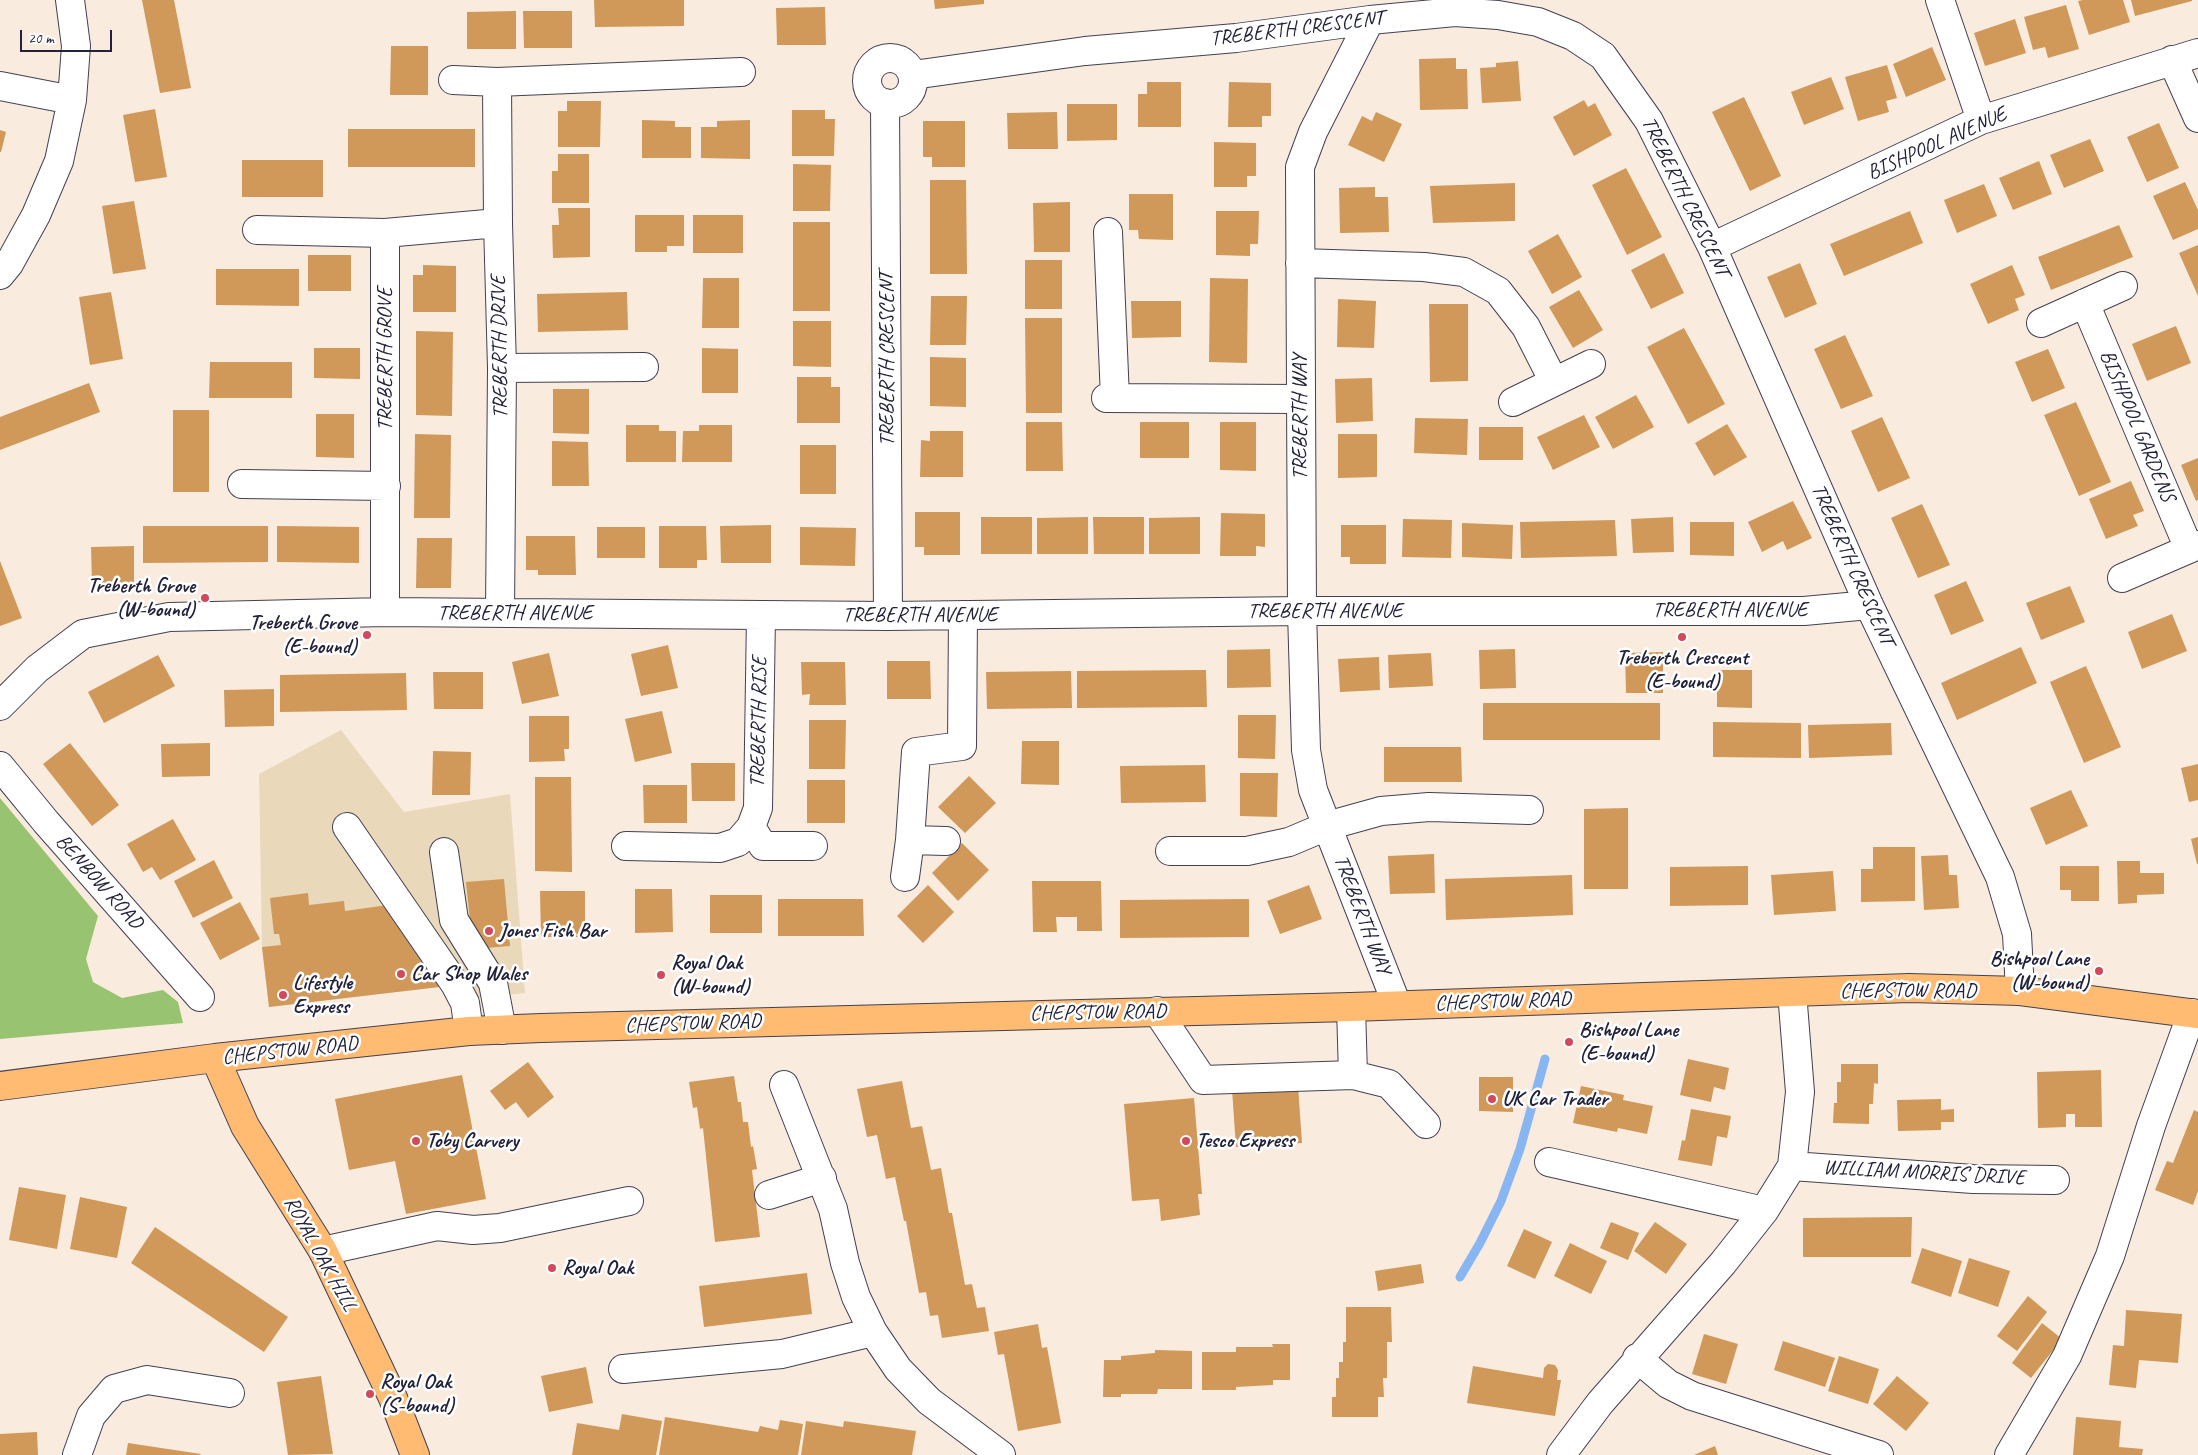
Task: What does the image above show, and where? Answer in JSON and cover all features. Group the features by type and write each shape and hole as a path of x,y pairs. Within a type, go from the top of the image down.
{"main road":[{"name":"CHEPSTOW ROAD","path":"0,1086 216,1058 502,1030 1351,1007 1909,988 2020,992 2195,1014"},
{"name":"ROYAL OAK HILL","path":"216,1058 244,1126 323,1251 393,1398 415,1455"}],"street":[{"path":"0,275 9,264 36,214 59,161 72,100 76,46 70,0"},
{"path":"1940,0 1981,120"},
{"name":"TREBERTH CRESCENT","path":"913,74 1085,51 1236,38 1370,20 1455,12 1498,15 1538,22 1573,36 1603,56 1649,121 1712,247 1869,605 2000,877 2018,934 2020,992"},
{"name":"TREBERTH WAY","path":"1370,20 1313,132 1300,168 1302,611 1306,750 1313,790 1397,1005"},
{"name":"BISHPOOL AVENUE","path":"1712,247 1981,120 2198,53"},
{"path":"886,58 896,58 904,62 913,74 912,87 909,94 896,103 885,103 872,94 868,87 869,73 873,66 886,58"},
{"path":"2172,60 2198,118"},
{"path":"453,80 497,82 741,72"},
{"name":"TREBERTH DRIVE","path":"497,82 502,368 500,613"},
{"path":"0,86 72,100"},
{"name":"TREBERTH CRESCENT","path":"885,103 888,616"},
{"path":"257,230 385,233 498,223"},
{"path":"1108,232 1110,398 1300,399"},
{"name":"TREBERTH GROVE","path":"385,233 385,612"},
{"path":"1300,263 1424,266 1464,272 1498,291 1526,327 1554,382"},
{"path":"2041,323 2123,286"},
{"name":"BISHPOOL GARDENS","path":"2085,303 2193,547 2122,578"},
{"path":"1513,402 1592,364"},
{"path":"502,368 644,367"},
{"path":"242,484 386,486"},
{"name":"TREBERTH AVENUE","path":"0,706 37,669 83,634 168,617 385,612 888,616 1302,611 1804,611 1869,605"},
{"name":"TREBERTH RISE","path":"751,827 758,808 761,615"},
{"path":"905,876 910,840 916,752 962,746 963,615"},
{"name":"BENBOW ROAD","path":"0,766 46,822 200,997"},
{"path":"1170,851 1247,851 1289,842 1327,826 1381,811 1429,807 1529,810"},
{"path":"347,827 455,984 465,1003 469,1032"},
{"path":"626,846 720,848 738,842 751,827 763,846 813,846"},
{"path":"910,840 946,841"},
{"path":"444,852 454,920 493,984 502,1030"},
{"name":"WILLIAM MORRIS DRIVE","path":"1561,1455 1600,1403 1723,1263 1764,1210 1792,1166 1800,1092 1792,992"},
{"path":"1351,1007 1353,1075"},
{"path":"1157,1011 1203,1080 1353,1075 1389,1084 1426,1124"},
{"path":"2009,1455 2067,1356 2110,1256 2152,1126 2195,1014"},
{"path":"784,1085 833,1209 845,1263 856,1297 874,1332 898,1369 929,1401 1001,1455"},
{"path":"1549,1162 1764,1210"},
{"name":"WILLIAM MORRIS DRIVE","path":"1792,1166 1973,1178 2055,1180"},
{"path":"769,1195 822,1178"},
{"path":"323,1251 437,1226 473,1230 500,1228 629,1201"},
{"path":"623,1369 782,1354 874,1332"},
{"path":"1638,1358 1668,1384 1692,1396 1879,1455"},
{"path":"77,1455 91,1416 114,1389 147,1380 230,1393"}],"shaded area":[{"path":"341,730 404,812 510,794 525,993 453,1000 448,986 269,1007 262,947 259,774"}],"green space":[{"path":"0,798 98,916 86,959 93,982 122,998 163,990 178,1002 183,1023 0,1039"}],"building":[{"path":"142,0 174,0 191,88 160,93"},
{"path":"594,0 684,0 684,26 595,27"},
{"path":"934,0 984,0 984,4 935,9"},
{"path":"2123,0 2130,22 2089,35 2078,1"},
{"path":"2131,0 2192,0 2192,1 2135,16"},
{"path":"2066,5 2079,49 2048,58 2045,47 2033,50 2024,17"},
{"path":"825,7 826,45 777,45 776,8"},
{"path":"516,11 516,49 467,49 467,12"},
{"path":"523,11 572,11 572,48 524,48"},
{"path":"2015,19 2026,53 1985,66 1974,33"},
{"path":"391,46 428,46 428,95 390,95"},
{"path":"1932,47 1946,80 1906,97 1893,64"},
{"path":"1456,58 1456,69 1467,69 1468,109 1420,110 1419,59"},
{"path":"1518,61 1521,101 1482,103 1480,68 1496,67 1496,63"},
{"path":"1887,65 1897,98 1886,101 1889,112 1858,121 1845,77"},
{"path":"1831,77 1844,109 1804,125 1791,92"},
{"path":"1147,82 1181,82 1181,127 1138,127 1138,94 1147,94"},
{"path":"1229,82 1271,83 1271,116 1262,116 1262,127 1228,127"},
{"path":"1744,97 1781,176 1750,191 1712,112"},
{"path":"1584,100 1588,107 1595,103 1612,135 1574,156 1553,117"},
{"path":"567,101 601,101 600,147 558,147 558,111 567,111"},
{"path":"1067,104 1117,104 1117,140 1067,141"},
{"path":"155,109 167,177 135,182 123,115"},
{"path":"792,110 825,110 825,119 835,119 834,156 792,156"},
{"path":"1057,112 1058,149 1008,149 1007,113"},
{"path":"1376,112 1402,124 1384,162 1348,145 1362,116 1372,121"},
{"path":"642,120 675,121 675,127 691,127 691,158 642,158"},
{"path":"750,120 750,159 701,158 701,127 717,127 717,121"},
{"path":"923,121 965,121 965,167 932,167 932,157 923,157"},
{"path":"2159,123 2179,168 2147,182 2127,137"},
{"path":"348,129 475,129 475,167 348,167"},
{"path":"0,130 6,132 1,152 0,152"},
{"path":"2090,139 2104,171 2064,188 2050,155"},
{"path":"1214,142 1256,143 1256,176 1247,176 1247,187 1214,187"},
{"path":"558,154 589,154 589,203 552,203 552,171 558,171"},
{"path":"242,160 323,160 323,197 242,197"},
{"path":"2039,161 2052,194 2013,210 1999,178"},
{"path":"793,164 831,165 830,211 793,211"},
{"path":"1626,168 1662,237 1627,255 1592,185"},
{"path":"930,180 966,180 967,274 930,274"},
{"path":"2185,182 2198,210 2198,229 2173,240 2153,196"},
{"path":"1515,183 1515,221 1433,223 1430,186"},
{"path":"1984,184 1997,216 1957,233 1944,200"},
{"path":"1375,187 1375,197 1388,197 1389,232 1340,233 1339,188"},
{"path":"1129,194 1173,194 1173,240 1139,239 1138,230 1129,230"},
{"path":"134,201 146,269 113,274 102,206"},
{"path":"1070,202 1070,252 1034,252 1033,203"},
{"path":"558,208 590,208 590,257 553,258 552,225 559,225"},
{"path":"1216,211 1259,211 1258,244 1250,244 1250,256 1216,255"},
{"path":"1910,211 1923,243 1844,276 1830,244"},
{"path":"635,215 684,215 684,246 667,246 667,252 635,252"},
{"path":"693,215 743,215 743,253 693,253"},
{"path":"793,222 830,222 830,311 793,311"},
{"path":"2119,225 2133,257 2051,290 2038,257"},
{"path":"1558,234 1582,277 1552,294 1528,251"},
{"path":"2198,245 2198,296 2179,253"},
{"path":"1664,253 1684,293 1651,309 1631,270"},
{"path":"308,255 351,255 351,291 308,291"},
{"path":"1025,260 1062,260 1062,309 1025,309"},
{"path":"1800,263 1817,304 1785,318 1767,277"},
{"path":"423,265 456,266 456,312 413,312 413,275 423,275"},
{"path":"2012,265 2025,295 2015,299 2019,310 1988,324 1970,284"},
{"path":"216,269 299,269 299,306 216,305"},
{"path":"703,278 739,278 739,328 702,328"},
{"path":"1210,278 1248,279 1247,363 1209,362"},
{"path":"1579,290 1603,330 1573,348 1549,307"},
{"path":"111,292 123,359 90,365 79,297"},
{"path":"627,292 628,330 538,332 537,294"},
{"path":"931,296 967,296 966,345 930,345"},
{"path":"1338,299 1376,301 1374,348 1337,347"},
{"path":"1131,301 1181,301 1181,337 1132,338"},
{"path":"1429,304 1468,304 1468,381 1430,382"},
{"path":"1025,318 1062,318 1062,413 1026,413"},
{"path":"793,321 831,321 831,367 793,366"},
{"path":"2176,326 2191,363 2147,381 2132,344"},
{"path":"1684,328 1725,404 1688,424 1647,347"},
{"path":"416,331 453,332 452,416 416,415"},
{"path":"1845,335 1873,396 1841,409 1814,349"},
{"path":"314,348 360,348 360,379 314,378"},
{"path":"702,348 738,349 738,393 702,393"},
{"path":"2048,349 2065,388 2032,402 2015,362"},
{"path":"930,357 966,358 966,407 930,406"},
{"path":"210,362 292,362 292,398 209,398"},
{"path":"797,377 831,377 831,387 840,387 840,423 797,423"},
{"path":"1372,378 1373,421 1336,423 1335,379"},
{"path":"89,383 100,412 0,450 0,417"},
{"path":"553,389 589,389 589,434 553,433"},
{"path":"1636,395 1654,427 1613,449 1595,417"},
{"path":"2076,402 2111,482 2079,496 2044,415"},
{"path":"173,410 209,410 209,492 173,492"},
{"path":"316,414 354,414 354,458 316,457"},
{"path":"1584,415 1600,447 1553,470 1537,437"},
{"path":"1882,417 1910,478 1878,492 1851,431"},
{"path":"1415,418 1468,419 1467,455 1414,453"},
{"path":"1026,422 1062,422 1063,471 1026,471"},
{"path":"1140,422 1189,422 1189,458 1140,458"},
{"path":"1220,422 1256,422 1256,471 1220,470"},
{"path":"1727,424 1747,457 1714,476 1695,443"},
{"path":"626,425 659,425 659,431 676,431 676,462 626,462"},
{"path":"699,425 732,425 732,462 682,462 683,431 699,431"},
{"path":"1479,427 1523,427 1523,460 1479,460"},
{"path":"930,431 963,431 963,477 920,477 921,440 930,441"},
{"path":"415,434 451,435 450,518 414,518"},
{"path":"1338,434 1377,434 1377,477 1338,478"},
{"path":"552,441 588,442 589,486 552,486"},
{"path":"800,445 836,445 836,494 800,494"},
{"path":"2198,458 2198,500 2196,501 2181,465"},
{"path":"2131,481 2144,511 2133,515 2138,526 2106,539 2089,499"},
{"path":"1793,501 1812,538 1787,550 1783,541 1762,552 1748,522"},
{"path":"1922,504 1950,565 1918,578 1891,518"},
{"path":"915,512 960,512 960,555 924,555 924,547 915,547"},
{"path":"1221,513 1265,514 1265,547 1256,546 1256,556 1220,556"},
{"path":"981,517 1032,517 1032,554 981,554"},
{"path":"1088,517 1088,554 1037,554 1037,518"},
{"path":"1093,517 1144,517 1144,554 1094,554"},
{"path":"1200,517 1200,554 1149,554 1149,518"},
{"path":"1673,517 1674,552 1633,553 1631,519"},
{"path":"1403,519 1452,520 1451,558 1402,557"},
{"path":"1615,520 1617,556 1521,558 1520,522"},
{"path":"1690,522 1734,522 1734,556 1690,555"},
{"path":"1462,523 1513,525 1512,559 1462,557"},
{"path":"771,525 771,563 721,563 720,526"},
{"path":"1341,525 1386,525 1386,564 1350,564 1350,557 1341,557"},
{"path":"143,526 268,526 268,562 143,563"},
{"path":"277,526 359,527 359,563 277,562"},
{"path":"659,526 706,526 707,560 697,560 697,568 659,568"},
{"path":"597,527 645,527 645,558 597,558"},
{"path":"800,527 856,528 855,566 800,565"},
{"path":"526,536 575,536 576,575 538,575 538,570 526,570"},
{"path":"417,538 452,538 451,588 416,588"},
{"path":"134,546 134,584 92,584 91,547"},
{"path":"0,561 22,618 0,626"},
{"path":"1966,581 1984,621 1951,635 1934,595"},
{"path":"2070,586 2085,622 2041,640 2026,603"},
{"path":"2172,614 2187,651 2142,669 2128,632"},
{"path":"668,645 678,688 641,696 631,654"},
{"path":"2021,647 2037,683 1957,720 1941,683"},
{"path":"1270,649 1271,687 1227,688 1227,650"},
{"path":"1515,649 1516,688 1480,689 1479,650"},
{"path":"1663,652 1663,693 1626,693 1625,653"},
{"path":"549,653 559,696 522,704 512,662"},
{"path":"1431,653 1433,686 1389,688 1388,655"},
{"path":"158,655 175,686 104,723 88,692"},
{"path":"1379,657 1380,690 1340,692 1338,659"},
{"path":"887,661 930,661 931,699 887,699"},
{"path":"801,662 845,662 846,705 809,705 810,694 802,695"},
{"path":"2086,666 2121,747 2084,763 2050,682"},
{"path":"1206,670 1207,707 1077,708 1077,671"},
{"path":"1717,670 1752,670 1752,708 1717,707"},
{"path":"1071,671 1072,708 987,709 986,672"},
{"path":"433,672 483,672 483,709 434,709"},
{"path":"406,673 407,710 280,712 280,675"},
{"path":"274,689 274,726 225,727 224,690"},
{"path":"1483,703 1660,703 1660,740 1483,740"},
{"path":"662,711 672,753 635,762 625,719"},
{"path":"1238,715 1276,715 1275,759 1238,758"},
{"path":"529,716 569,716 569,749 564,749 565,761 529,762"},
{"path":"809,720 846,720 845,769 809,769"},
{"path":"1713,722 1801,723 1801,758 1713,757"},
{"path":"1891,723 1892,755 1809,758 1808,725"},
{"path":"1022,741 1059,741 1059,785 1021,784"},
{"path":"70,743 119,805 92,826 43,764"},
{"path":"210,743 210,776 162,777 161,744"},
{"path":"1384,747 1461,747 1462,782 1384,782"},
{"path":"433,751 471,752 470,795 432,795"},
{"path":"691,763 735,763 735,801 692,801"},
{"path":"2198,764 2198,800 2189,802 2181,768"},
{"path":"1205,765 1206,802 1121,803 1120,766"},
{"path":"1240,773 1278,773 1277,817 1240,816"},
{"path":"969,776 996,803 965,833 938,807"},
{"path":"535,777 571,777 572,872 535,871"},
{"path":"807,780 845,780 845,823 807,823"},
{"path":"643,785 687,785 687,823 644,823"},
{"path":"2071,790 2088,826 2046,845 2030,808"},
{"path":"1628,808 1628,889 1584,889 1584,809"},
{"path":"173,819 196,860 160,880 152,867 143,872 127,844"},
{"path":"2198,837 2198,864 2197,864 2191,839"},
{"path":"962,843 989,870 958,901 932,873"},
{"path":"1873,847 1915,847 1915,901 1861,902 1861,869 1873,869"},
{"path":"1434,854 1435,893 1390,894 1388,856"},
{"path":"1948,855 1949,875 1957,875 1959,908 1924,910 1921,856"},
{"path":"214,860 233,898 193,918 174,881"},
{"path":"2117,861 2140,861 2140,873 2164,873 2164,894 2137,895 2137,903 2118,904"},
{"path":"1748,866 1748,905 1670,906 1670,867"},
{"path":"2060,866 2099,866 2099,901 2071,901 2071,890 2060,890"},
{"path":"1833,871 1836,911 1774,915 1771,875"},
{"path":"1572,875 1573,915 1446,920 1445,879"},
{"path":"504,879 510,946 473,949 466,882"},
{"path":"1032,881 1101,881 1102,931 1077,931 1077,917 1056,917 1057,932 1033,932"},
{"path":"928,885 954,912 923,943 897,916"},
{"path":"1309,885 1322,919 1280,934 1267,901"},
{"path":"635,889 672,889 673,932 635,933"},
{"path":"540,891 585,891 585,937 541,937"},
{"path":"308,893 309,905 344,901 345,911 388,905 448,986 269,1007 262,947 281,945 279,934 274,934 270,898"},
{"path":"710,895 762,895 762,933 710,933"},
{"path":"778,899 863,899 864,936 778,936"},
{"path":"1249,899 1249,937 1120,938 1120,900"},
{"path":"240,902 260,939 220,960 200,923"},
{"path":"1688,1059 1729,1068 1725,1090 1714,1087 1711,1102 1680,1095"},
{"path":"528,1062 554,1097 528,1118 516,1102 505,1110 490,1091"},
{"path":"1841,1064 1878,1064 1878,1084 1874,1083 1873,1104 1869,1104 1869,1124 1833,1123 1834,1103 1837,1103 1837,1082 1841,1082"},
{"path":"2101,1070 2102,1127 2075,1127 2075,1114 2066,1114 2066,1127 2038,1128 2037,1072"},
{"path":"1297,1071 1302,1143 1236,1147 1231,1075"},
{"path":"462,1075 486,1199 406,1214 395,1161 349,1170 335,1099"},
{"path":"734,1076 738,1102 741,1102 743,1122 748,1122 751,1147 753,1146 757,1169 752,1170 760,1237 715,1242 703,1128 700,1129 697,1107 693,1108 689,1082"},
{"path":"1479,1077 1513,1077 1513,1112 1479,1111"},
{"path":"902,1081 911,1128 922,1126 931,1170 941,1168 949,1213 952,1213 965,1285 972,1284 977,1308 985,1307 989,1331 942,1338 938,1315 930,1316 926,1292 919,1293 906,1221 904,1221 895,1177 886,1179 877,1135 867,1137 857,1089"},
{"path":"1581,1086 1624,1095 1623,1100 1653,1106 1647,1134 1618,1128 1617,1132 1573,1123"},
{"path":"1194,1098 1202,1194 1198,1194 1200,1215 1161,1221 1159,1199 1132,1201 1124,1104"},
{"path":"1941,1099 1941,1110 1954,1109 1954,1122 1941,1122 1941,1130 1898,1131 1897,1100"},
{"path":"1691,1109 1731,1116 1727,1138 1717,1136 1712,1166 1678,1160 1682,1140 1685,1141"},
{"path":"2194,1110 2198,1112 2198,1191 2193,1205 2155,1190 2167,1161 2173,1163"},
{"path":"19,1187 66,1195 57,1249 9,1240"},
{"path":"80,1197 127,1207 117,1258 70,1249"},
{"path":"1912,1217 1911,1257 1803,1257 1803,1218"},
{"path":"1611,1222 1639,1233 1628,1260 1600,1248"},
{"path":"1655,1222 1687,1244 1666,1274 1634,1251"},
{"path":"155,1227 288,1317 264,1352 131,1263"},
{"path":"1524,1229 1552,1242 1535,1279 1507,1266"},
{"path":"1570,1243 1607,1261 1591,1294 1554,1276"},
{"path":"1922,1248 1962,1261 1951,1297 1911,1283"},
{"path":"1969,1258 2010,1271 1998,1307 1958,1293"},
{"path":"1421,1264 1424,1283 1378,1291 1375,1271"},
{"path":"807,1273 812,1314 704,1327 699,1286"},
{"path":"2028,1296 2047,1312 2017,1351 1997,1336"},
{"path":"1346,1307 1391,1307 1392,1342 1387,1342 1387,1378 1383,1378 1384,1397 1378,1397 1378,1417 1332,1417 1332,1397 1336,1397 1336,1378 1339,1378 1339,1362 1343,1362 1343,1342 1346,1342"},
{"path":"2126,1310 2182,1314 2178,1363 2139,1360 2136,1388 2109,1385 2113,1345 2124,1346"},
{"path":"2042,1323 2062,1339 2031,1378 2012,1363"},
{"path":"1038,1324 1042,1348 1047,1347 1061,1423 1018,1431 1004,1354 998,1355 994,1332"},
{"path":"1704,1334 1738,1344 1726,1384 1692,1374"},
{"path":"1783,1341 1835,1358 1825,1387 1774,1370"},
{"path":"1272,1344 1290,1344 1290,1380 1273,1380 1273,1385 1236,1387 1236,1390 1202,1390 1202,1352 1236,1352 1236,1347 1273,1347"},
{"path":"1155,1350 1192,1351 1192,1389 1158,1389 1157,1394 1121,1394 1121,1397 1103,1397 1104,1360 1121,1360 1121,1356 1155,1353"},
{"path":"1839,1356 1879,1369 1868,1404 1828,1391"},
{"path":"1548,1364 1555,1365 1558,1370 1557,1380 1561,1380 1555,1416 1467,1403 1473,1366 1543,1378 1544,1368"},
{"path":"586,1367 593,1403 549,1412 541,1376"},
{"path":"321,1376 333,1454 288,1455 277,1382"},
{"path":"1897,1376 1929,1403 1906,1431 1873,1404"},
{"path":"622,1414 662,1421 656,1455 572,1455 577,1423 619,1430"},
{"path":"665,1417 758,1432 760,1426 778,1430 780,1420 803,1424 798,1455 659,1455"},
{"path":"2076,1417 2121,1421 2119,1447 2143,1449 2142,1455 2073,1455"},
{"path":"806,1421 843,1427 844,1421 916,1431 912,1455 801,1455"},
{"path":"37,1432 38,1455 0,1455 0,1434"},
{"path":"128,1443 201,1454 126,1455"},
{"path":"1715,1446 1718,1455 1694,1455"}],"waterway":[{"path":"1460,1277 1501,1201 1520,1149 1545,1059"}],"place":[{"name":"Treberth Grove (W-bound)","path":"205,598"},
{"name":"Treberth Grove (E-bound)","path":"367,635"},
{"name":"Treberth Crescent (E-bound)","path":"1682,637"},
{"name":"Jones Fish Bar","path":"489,931"},
{"name":"Bishpool Lane (W-bound)","path":"2099,971"},
{"name":"Car Shop Wales","path":"401,974"},
{"name":"Royal Oak (W-bound)","path":"661,975"},
{"name":"Lifestyle Express","path":"283,995"},
{"name":"Bishpool Lane (E-bound)","path":"1569,1042"},
{"name":"UK Car Trader","path":"1492,1099"},
{"name":"Toby Carvery","path":"416,1141"},
{"name":"Tesco Express","path":"1186,1141"},
{"name":"Royal Oak","path":"552,1268"},
{"name":"Royal Oak (S-bound)","path":"370,1394"}]}
